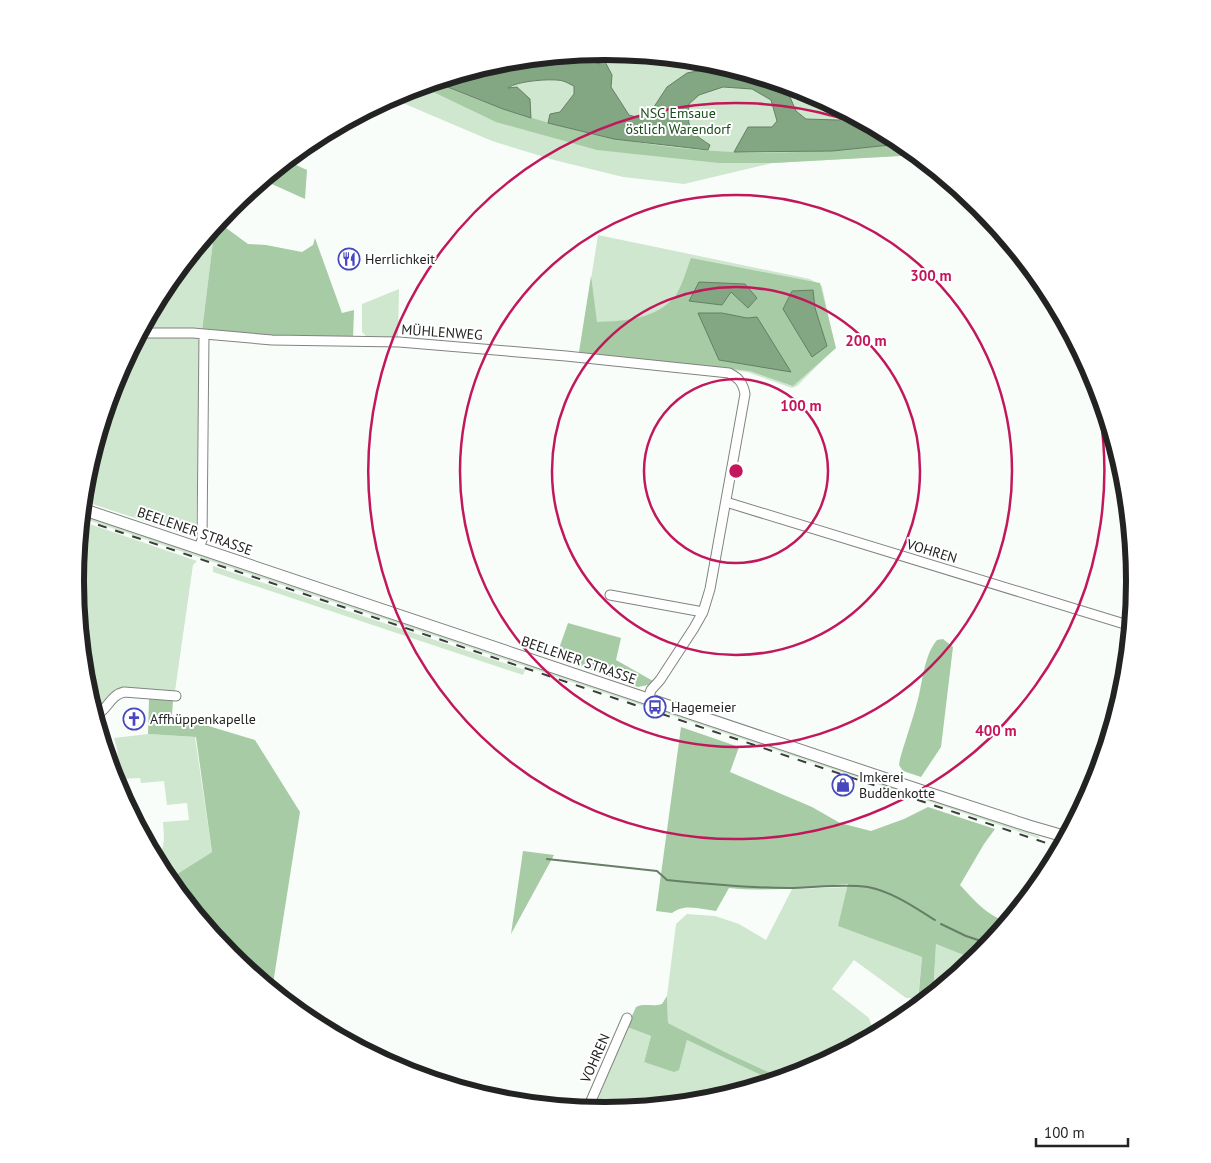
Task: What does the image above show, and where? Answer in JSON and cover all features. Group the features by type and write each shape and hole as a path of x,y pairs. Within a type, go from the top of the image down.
{"main road":[{"name":"BEELENER STRASSE","path":"88,511 1028,826 1061,835"}],"street":[{"name":"MÜHLENWEG","path":"148,333 204,334 272,340 399,342 566,356 729,373 740,380 744,394 726,502"},
{"path":"199,548 202,540 204,334"},
{"path":"648,699 651,690 660,680 703,612 710,589 726,502"},
{"name":"VOHREN","path":"726,502 1125,624"},
{"path":"610,596 703,612"},
{"path":"101,712 117,693 176,696"},
{"name":"VOHREN","path":"590,1103 628,1018"}],"green space":[{"name":"NSG Emsaue östlich Warendorf","path":"606,60 674,64 740,78 805,100 866,130 906,156 773,163 684,184 623,177 554,160 492,141 401,102 471,78 537,64"},
{"path":"598,235 810,279 822,286 835,348 797,386 792,388 747,372 579,355"},
{"path":"213,238 202,331 149,331 172,292"},
{"path":"399,289 398,338 367,337 362,332 362,304"},
{"path":"146,336 194,336 200,340 196,538 90,503 102,447 112,414 124,382"},
{"path":"88,517 1040,837 1038,838 87,520"},
{"path":"87,523 197,561 193,565 175,691 123,688 100,707 94,683 88,650 85,616 84,582"},
{"path":"213,566 525,670 523,675 213,572"},
{"path":"148,734 195,737 212,852 175,875 160,852 164,837 163,822 189,820 187,803 167,805 164,781 141,783 140,778 123,779 114,738"},
{"path":"848,887 839,926 922,957 918,998 906,998 854,960 832,989 869,1018 873,1029 836,1049 774,1075 668,1023 667,996 676,924 687,914 715,916 739,924 766,940 792,889"},
{"path":"936,944 967,956 949,974 933,987"},
{"path":"627,1027 651,1036 644,1062 679,1069 687,1040 765,1077 707,1093 674,1099 596,1103"}],"shaded area":[{"path":"588,60 600,64 598,60 604,60 612,75 611,87 629,115 640,118 648,116 667,87 687,73 705,70 740,78 789,94 796,111 806,119 845,119 890,145 832,151 734,152 748,127 772,127 777,121 771,100 752,89 723,87 699,95 689,104 688,119 691,129 710,145 708,150 614,139 548,123 550,114 560,112 574,94 574,86 564,81 535,81 508,88 517,87 530,99 531,118 445,86 504,70 537,64"},
{"path":"445,86 507,110 543,121 618,139 656,145 733,152 776,153 890,145 906,156 773,163 719,163 597,150 496,122 431,91"},
{"path":"294,164 307,170 305,199 270,183"},
{"path":"224,226 248,244 266,245 302,252 313,245 315,238 342,313 354,310 353,339 272,337 202,331 213,238"},
{"path":"691,258 820,283 836,348 793,386 750,371 579,352 591,276 597,322 619,321 650,314 669,303 678,291","holes":["812,290 815,308 783,309 792,291"]},
{"path":"699,282 745,284 757,298 748,308 731,292 722,305 689,301"},
{"path":"813,290 815,308 827,346 812,357 783,309 792,291"},
{"path":"698,313 722,313 747,318 757,317 791,372 719,360"},
{"path":"568,623 621,638 616,660 653,681 648,685 638,687 556,657"},
{"path":"943,639 953,647 941,747 921,777 903,771 899,765 917,703 927,659 937,640"},
{"path":"149,699 173,701 172,715 255,740 300,812 273,983 213,925 175,875 212,852 196,737 148,734"},
{"path":"681,727 739,747 730,772 812,807 840,823 871,831 904,819 928,807 995,829 960,885 976,902 1002,920 967,956 936,944 933,987 918,998 922,957 838,926 848,884 774,889 729,888 716,911 688,907 672,913 656,911"},
{"path":"523,851 554,855 511,934"},
{"path":"667,996 668,1023 774,1075 765,1077 687,1040 679,1070 674,1072 644,1062 651,1036 627,1027 636,1007 662,1004"},
{"path":"509,1094 530,1095 534,1098"}],"waterway":[{"path":"547,859 657,871 667,880 742,887 798,888 848,885 868,887 895,896 935,920"},
{"path":"941,924 982,941"}],"railway":[{"path":"87,521 1055,846"}],"place":[{"name":"Herrlichkeit","path":"349,259"},
{"name":"Hagemeier","path":"655,707"},
{"name":"Affhüppenkapelle","path":"134,719"},
{"name":"Imkerei Buddenkotte","path":"843,785"}]}
